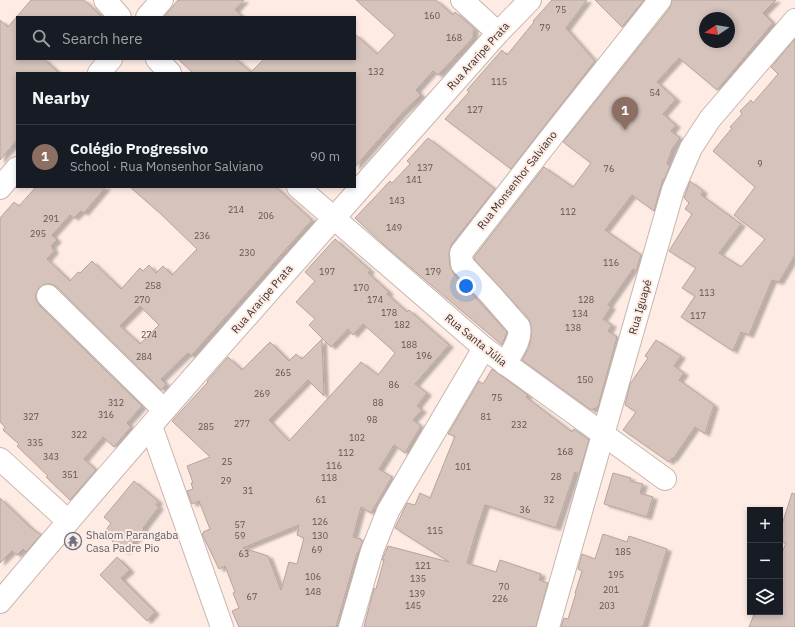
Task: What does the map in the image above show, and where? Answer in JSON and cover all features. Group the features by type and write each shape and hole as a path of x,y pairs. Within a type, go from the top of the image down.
{"street":[{"path":"105,0 119,16"},
{"path":"148,16 162,0"},
{"path":"462,0 498,33"},
{"name":"Rua Araripe Prata","path":"0,602 68,521 333,218 498,33 530,0"},
{"name":"Rua Monsenhor Salviano","path":"505,364 519,338 519,327 462,264 461,253 548,140 660,0"},
{"name":"Rua Iguapé","path":"548,627 673,190 691,148 710,120 795,20"},
{"path":"100,72 110,60"},
{"path":"158,60 169,72"},
{"path":"0,188 16,169"},
{"name":"Rua Santa Júlia","path":"299,188 484,348 665,480"},
{"path":"48,296 158,418 222,627"},
{"path":"350,627 372,551 388,511 484,348"},
{"path":"0,459 68,521"}],"building":[{"path":"31,0 84,0 101,16 17,16"},
{"path":"178,0 244,0 235,10 242,16 165,16"},
{"path":"356,0 436,0 453,15 455,12 474,28 473,38 438,75 433,71 416,90 421,95 403,112 356,166 356,72 251,72 263,60 356,60 356,35 377,54 395,35"},
{"path":"552,0 587,0 566,28 595,61 511,169 445,119 469,92 467,90 502,50 507,55 534,22 533,21"},
{"path":"595,0 644,0 622,27"},
{"path":"672,0 776,0 763,13 773,23 717,90 679,58 657,82 676,99 663,114 676,125 671,131 680,138 672,149 667,164 670,166 664,180 663,179 654,211 632,195 605,230 641,255 636,271 633,269 608,305 611,307 603,319 612,325 608,331 617,337 598,407 591,410 522,360 529,347 531,338 531,326 529,319 474,259 474,257 544,167 573,187 591,163 563,142 670,8"},
{"path":"16,18 16,60 45,60 58,72 16,72 16,141 0,160 0,20 8,27"},
{"path":"795,39 795,255 779,282 772,280 749,335 741,332 733,351 681,317 695,296 682,288 696,268 669,251 692,214 685,209 689,203 684,198 690,181 703,191 701,195 741,224 719,253 741,267 765,239 734,215 755,187 713,151 732,128 730,127 742,114 740,111 751,100 753,103 778,74 771,67"},
{"path":"179,60 237,60 251,72 192,72"},
{"path":"428,138 495,189 451,245 449,254 450,265 453,273 507,332 502,345 384,245 355,218 390,181 392,183 410,164 407,161"},
{"path":"35,188 105,188 84,213 81,211 74,218 70,215 52,235 57,240 51,246 53,247 52,248 54,251 47,259 70,281 78,272 80,273 92,261 121,289 140,268 143,271 149,265 156,273 163,266 172,275 197,249 131,188 277,188 312,220 191,356 188,353 161,379 166,384 161,390 57,287 51,284 45,284 39,288 36,293 36,299 39,305 142,406 127,423 131,427 114,447 103,437 84,459 96,470 70,500 17,446 19,444 3,430 5,427 0,422 0,218 14,202 19,206","holes":["140,306 159,325 140,344 120,326"]},
{"path":"335,239 370,270 368,273 389,292 387,294 407,312 409,310 449,345 415,384 427,393 417,406 422,410 413,420 421,426 405,453 394,445 379,469 392,477 371,513 361,507 353,537 363,541 357,553 336,627 239,627 232,611 239,608 233,593 235,592 225,566 219,569 202,534 210,529 199,501 192,504 187,491 193,489 191,483 193,483 187,466 210,457 172,421 208,382 207,381 228,357 242,370 270,342 289,361 296,354 302,359 322,339 324,396 308,380 269,420 289,441 361,362 378,375 395,353 363,324 353,335 348,329 331,347 309,325 315,319 296,302 315,281 305,272","holes":["299,525 297,535 304,538 297,564 289,562 281,590 268,556 243,548"]},
{"path":"656,340 681,356 674,366 684,373 679,380 714,405 705,434 695,427 673,459 672,458 669,462 623,430 636,412 625,405 630,384 648,358 645,356"},
{"path":"492,369 528,395 526,397 572,432 574,429 589,440 579,474 575,472 556,528 485,505 467,563 496,572 500,560 541,574 539,580 548,583 536,627 364,627 374,588 376,589 384,560 382,560 388,546 449,562 395,528 407,503 415,505 420,493 430,498 455,436 448,434 479,381 483,384"},
{"path":"613,473 631,478 630,481 643,484 640,493 653,497 647,517 604,504"},
{"path":"134,481 157,500 158,502 156,505 159,507 143,528 144,529 125,552 112,541 115,538 106,530 111,523 104,517"},
{"path":"792,493 795,494 795,627 749,627 754,615 783,615 783,550 786,543 783,542 783,522"},
{"path":"0,498 30,527 41,535 26,552 23,549 17,555 12,551 0,563"},
{"path":"603,534 627,542 629,536 667,549 643,627 561,627 564,618 568,619 576,593 582,571 578,569 582,554 595,559"},
{"path":"117,557 130,570 121,578 155,612 147,621 100,575"}],"place":[{"name":"Colégio Progressivo","path":"625,130"},
{"name":"Shalom Parangaba Casa Padre Pio","path":"73,541"}]}
